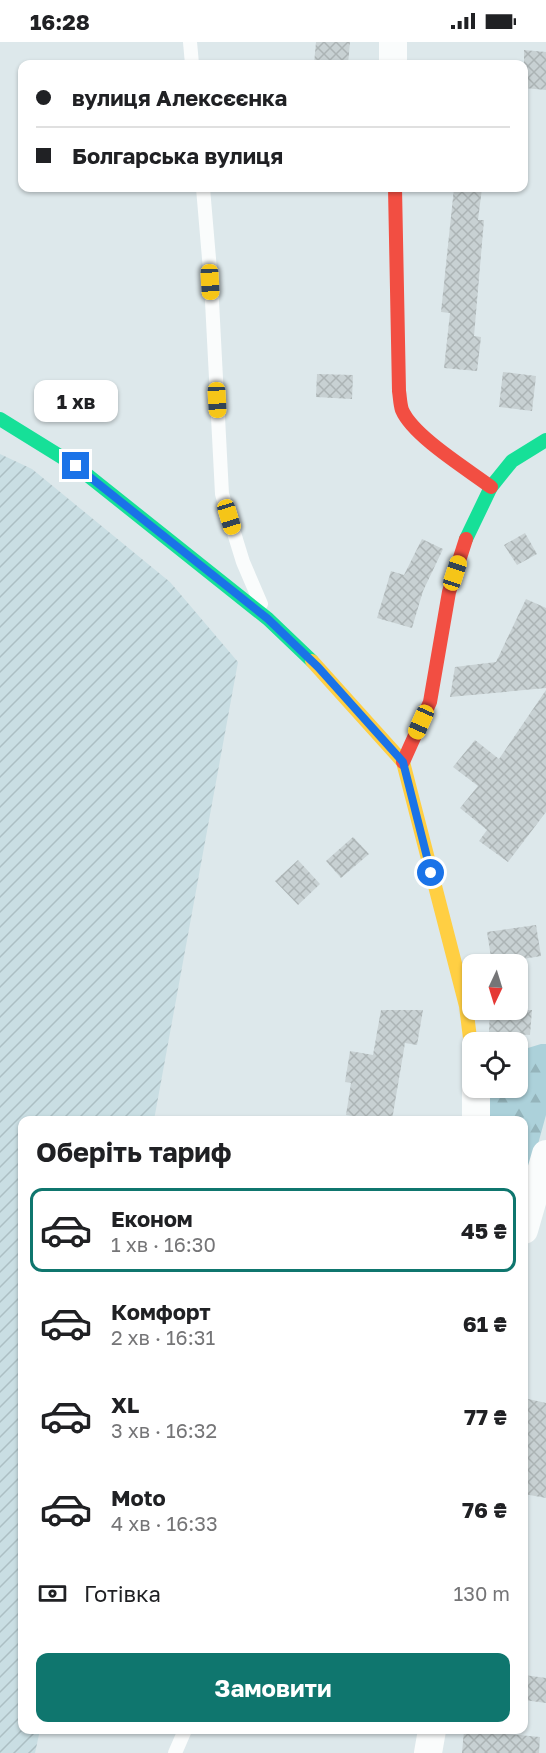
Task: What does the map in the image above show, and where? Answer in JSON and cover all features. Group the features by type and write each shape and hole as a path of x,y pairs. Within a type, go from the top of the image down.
{"street":[{"path":"393,42 393,60"},
{"path":"395,192 399,391 402,409 425,436 491,487"},
{"path":"0,418 76,466 268,619 318,667 403,762 466,1006 469,1032"},
{"path":"403,762 430,702 449,592 467,536 491,487 512,461 546,440"},
{"path":"476,1098 476,1116"},
{"path":"528,1216 546,1154"},
{"path":"428,1753 431,1734"}],"lane":[{"path":"190,42 192,60"},
{"path":"202,192 211,294 222,494 243,562 268,619"},
{"path":"175,1753 183,1734"}],"shaded area":[{"path":"0,454 32,469 170,582 238,662 155,1116 18,1116 18,1734 39,1734 35,1753 0,1753"}],"green space":[{"path":"546,1044 546,1115 528,1180 528,1116 487,1116 486,1098 528,1098 528,1048"}],"building":[{"path":"316,42 350,42 348,60 314,60"},
{"path":"524,50 546,52 546,90 528,88 528,60 524,60"},
{"path":"454,192 482,192 478,220 484,220 474,336 481,337 477,371 444,368 450,313 441,312"},
{"path":"503,372 536,376 532,411 499,407"},
{"path":"317,374 353,375 352,399 316,397"},
{"path":"525,533 537,554 517,565 504,545"},
{"path":"422,539 443,549 423,591 412,628 377,618 391,571 404,575"},
{"path":"526,599 546,608 546,688 450,697 455,667 496,662"},
{"path":"546,690 546,812 508,862 479,841 487,830 460,808 478,786 453,767 475,740 499,759"},
{"path":"353,837 369,854 341,878 326,861"},
{"path":"298,860 320,884 298,905 275,881"},
{"path":"536,925 541,956 528,958 528,954 490,954 487,932"},
{"path":"381,1010 423,1010 417,1045 405,1043 393,1116 346,1115 351,1083 345,1082 350,1051 373,1055"},
{"path":"528,1010 532,1010 530,1035 528,1032 489,1032 490,1020 528,1020"},
{"path":"528,1399 546,1403 546,1498 528,1495"},
{"path":"528,1676 546,1678 546,1703 528,1701"},
{"path":"464,1734 540,1737 539,1753 462,1753"}],"traffic: fast":[{"path":"0,419 76,466 268,619 312,661"},
{"path":"466,539 491,487 512,461 546,440"}],"traffic: slow":[{"path":"312,661 403,762 466,1006 469,1032"}],"traffic: jam":[{"path":"395,192 399,391 402,410 408,420 429,441 491,487"},
{"path":"403,762 430,702 449,592 466,539"}],"route":[{"path":"76,466 268,619 318,667 403,762 431,873"}]}
